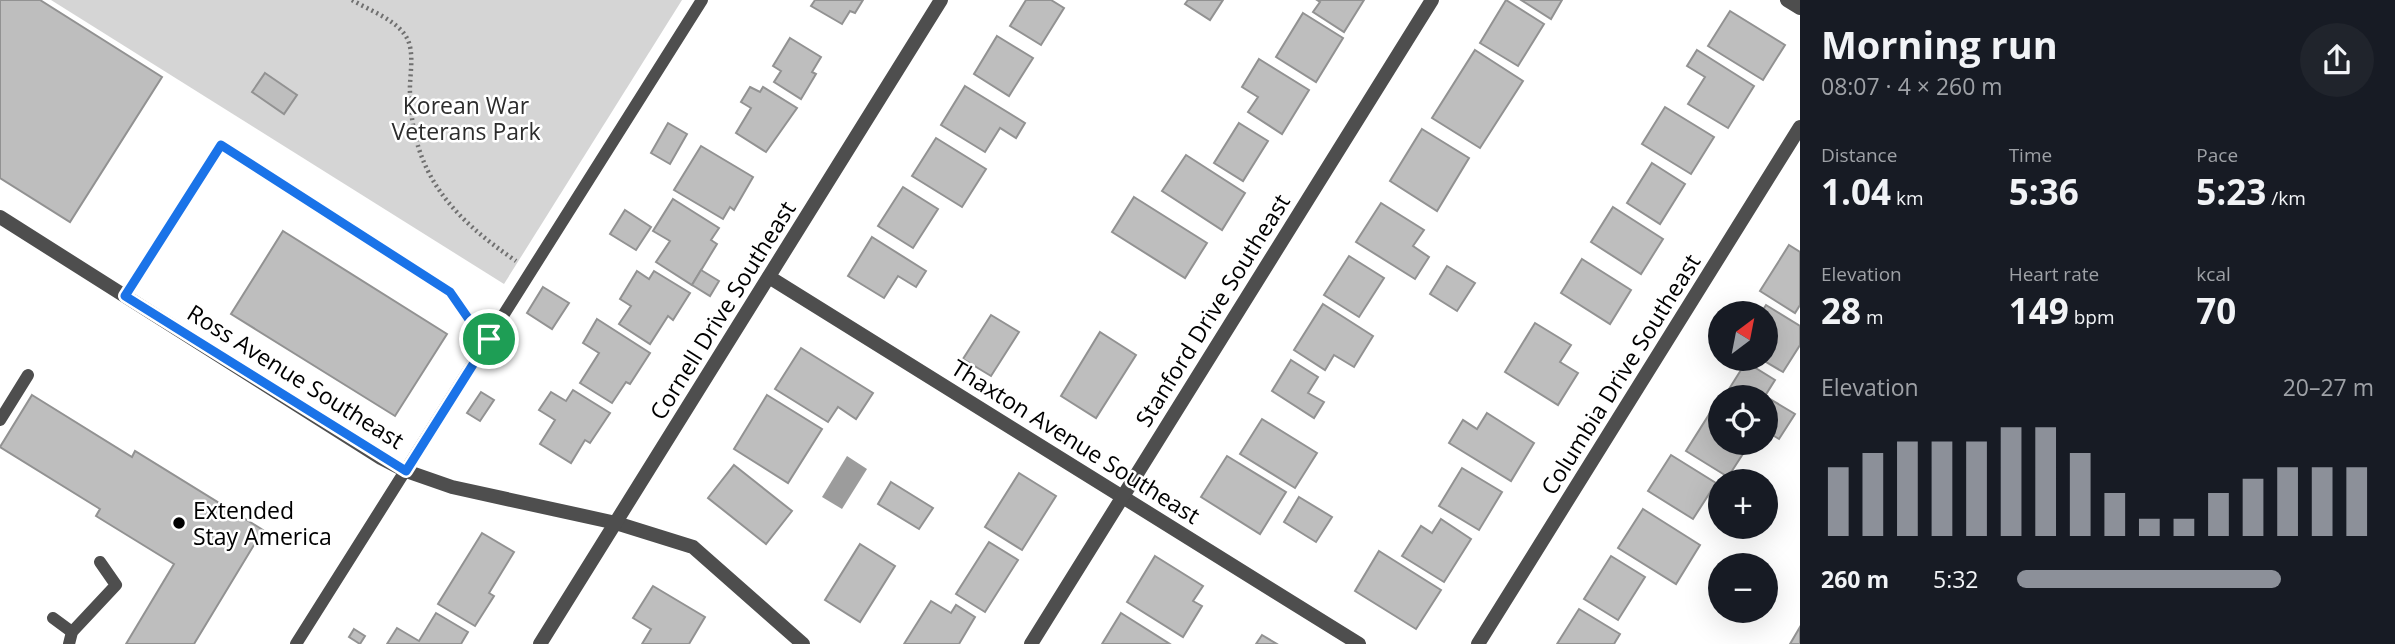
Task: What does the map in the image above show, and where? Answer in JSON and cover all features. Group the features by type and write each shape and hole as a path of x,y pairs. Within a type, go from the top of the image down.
{"street":[{"name":"Cornell Drive Southeast","path":"540,644 941,0"},
{"name":"Stanford Drive Southeast","path":"1031,644 1432,0"},
{"path":"1787,0 1800,8"},
{"name":"Columbia Drive Southeast","path":"1478,644 1800,127"},
{"name":"Ross Avenue Southeast","path":"0,217 406,471 452,487 616,523 693,547 803,644"},
{"name":"Thaxton Avenue Southeast","path":"769,277 1359,644"}],"lane":[{"path":"296,644 702,0"},
{"path":"125,296 221,145 450,292 477,331 489,339"},
{"path":"0,420 28,375"},
{"path":"53,618 70,638 116,585 100,562"}],"path":[{"path":"352,0 393,24 407,37 411,51 412,133 426,171 449,204 487,241 531,271"}],"green space":[{"name":"Korean War Veterans Park","path":"51,0 682,0 504,284"}],"shaded area":[{"path":"847,456 867,469 842,509 822,497"}],"building":[{"path":"0,0 40,0 162,77 70,222 0,178"},
{"path":"815,0 863,0 855,13 850,11 842,24 811,6"},
{"path":"1026,0 1051,0 1064,8 1041,45 1010,26"},
{"path":"1188,0 1223,0 1210,20 1185,4"},
{"path":"1317,0 1364,0 1344,32 1313,12 1320,2"},
{"path":"1506,0 1544,24 1518,66 1480,43"},
{"path":"1521,0 1562,0 1551,19"},
{"path":"1730,11 1785,45 1763,80 1708,46"},
{"path":"1303,13 1343,38 1316,82 1276,57"},
{"path":"997,36 1033,58 1009,96 974,74"},
{"path":"790,38 821,57 812,72 816,74 801,99 774,82 781,71 773,66"},
{"path":"1475,50 1523,81 1480,148 1432,118"},
{"path":"1697,50 1754,86 1728,128 1688,104 1705,77 1687,66"},
{"path":"1259,59 1309,90 1282,134 1248,112 1258,97 1242,87"},
{"path":"265,73 297,95 284,114 252,92"},
{"path":"965,86 1025,123 1016,138 1000,128 985,152 941,125"},
{"path":"750,87 760,92 763,87 797,108 766,152 736,133 751,108 741,102"},
{"path":"1665,107 1714,137 1691,174 1642,144"},
{"path":"668,123 687,134 670,164 651,153"},
{"path":"1239,123 1268,141 1243,181 1214,163"},
{"path":"1422,129 1469,158 1437,211 1390,181"},
{"path":"936,138 986,169 962,207 912,176"},
{"path":"701,146 753,177 734,210 730,207 723,219 674,190"},
{"path":"1186,155 1245,193 1222,230 1162,191"},
{"path":"1652,163 1685,184 1660,224 1627,203"},
{"path":"903,187 938,209 913,248 878,226"},
{"path":"1134,197 1207,243 1185,278 1112,232"},
{"path":"673,199 719,228 711,240 717,244 692,285 656,262 670,241 653,231"},
{"path":"1381,203 1424,230 1413,246 1429,257 1415,279 1356,242"},
{"path":"1613,207 1663,239 1641,274 1591,242"},
{"path":"625,210 651,227 636,250 610,234"},
{"path":"283,231 447,334 395,416 231,314"},
{"path":"872,237 926,271 916,287 898,276 884,298 848,276"},
{"path":"1789,245 1800,252 1800,305 1795,313 1760,291"},
{"path":"1349,256 1384,278 1359,317 1324,295"},
{"path":"1582,259 1631,290 1610,324 1561,293"},
{"path":"1447,266 1475,283 1457,311 1430,294"},
{"path":"701,270 719,281 710,296 692,285"},
{"path":"637,271 649,279 654,271 690,293 673,320 668,316 650,344 619,324 631,306 620,299"},
{"path":"543,287 569,303 552,329 527,313"},
{"path":"1323,304 1373,336 1354,367 1334,355 1325,370 1294,350"},
{"path":"1778,312 1800,326 1800,345 1783,372 1778,369"},
{"path":"991,315 1019,332 991,376 963,359"},
{"path":"597,319 650,353 630,384 626,382 612,403 580,383 599,353 583,343"},
{"path":"1535,323 1571,345 1560,362 1578,373 1558,405 1505,372"},
{"path":"1100,332 1136,355 1096,418 1061,396"},
{"path":"801,348 873,393 856,419 838,407 828,422 775,389"},
{"path":"1291,360 1318,377 1308,393 1324,402 1314,418 1272,391"},
{"path":"1740,371 1760,371 1775,380 1772,385 1732,385"},
{"path":"573,390 610,413 590,443 585,440 571,463 540,444 555,420 539,410 551,392 566,401"},
{"path":"481,392 494,400 480,421 467,413"},
{"name":"Extended Stay America","path":"32,395 132,457 135,451 263,530 194,644 126,644 174,564 96,516 100,509 0,447"},
{"path":"767,395 822,429 788,483 734,449"},
{"path":"1778,404 1795,414 1778,438"},
{"path":"1487,413 1534,443 1511,481 1449,443 1463,420 1477,429"},
{"path":"1708,416 1708,455 1742,455 1733,469 1715,469 1686,451"},
{"path":"1262,419 1317,453 1295,488 1240,454"},
{"path":"1671,455 1708,478 1708,496 1693,519 1648,491"},
{"path":"1227,456 1286,492 1260,534 1201,497"},
{"path":"734,465 792,511 766,544 708,498"},
{"path":"1462,468 1502,492 1479,530 1439,506"},
{"path":"1019,473 1056,496 1022,550 985,527"},
{"path":"891,482 933,508 919,529 878,504"},
{"path":"1299,497 1332,517 1316,542 1284,522"},
{"path":"1643,509 1700,545 1676,584 1618,548"},
{"path":"1441,519 1471,539 1444,582 1402,556 1421,526 1432,533"},
{"path":"482,533 514,552 489,593 494,596 475,626 438,604"},
{"path":"989,542 1018,560 985,612 956,594"},
{"path":"860,544 895,566 860,622 825,600"},
{"path":"1379,551 1441,590 1416,629 1355,591"},
{"path":"1155,556 1203,586 1193,601 1202,606 1183,637 1127,602"},
{"path":"1611,556 1645,577 1618,620 1584,599"},
{"path":"653,586 705,617 689,644 642,644 651,629 633,618"},
{"path":"931,601 951,613 956,605 975,617 959,644 904,644"},
{"path":"1579,609 1620,634 1614,644 1557,644"},
{"path":"436,613 468,632 461,644 387,644 397,628 419,641"},
{"path":"1121,613 1170,644 1102,644"},
{"path":"1800,627 1800,644 1790,644"},
{"path":"354,629 365,636 360,644 349,637"},
{"path":"1262,635 1277,644 1256,644"}],"place":[{"name":"Extended Stay America","path":"179,523"}],"route":[{"path":"221,145 450,292 477,331 489,339 406,471 381,458 125,296 221,145"}]}
